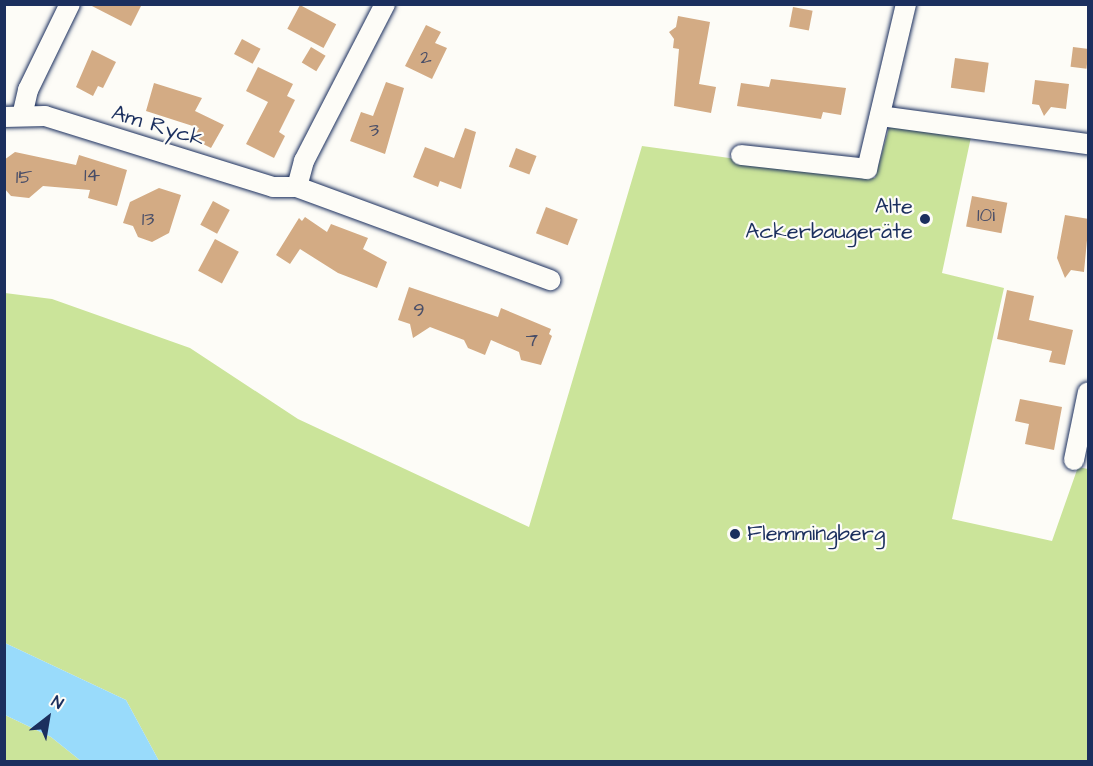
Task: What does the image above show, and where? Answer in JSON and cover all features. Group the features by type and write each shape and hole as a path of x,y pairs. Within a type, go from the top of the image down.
{"street":[{"path":"13,116 70,4"},
{"path":"297,187 304,161 386,4"},
{"path":"741,155 867,169 906,4"},
{"name":"Am Ryck","path":"13,116 45,116 273,187 297,187 550,280"},
{"path":"880,116 1089,144"},
{"path":"1074,460 1089,392"}],"green space":[{"path":"898,125 971,137 942,273 1004,288 952,519 1052,541 1078,467 1088,469 1088,761 159,761 126,700 5,643 5,293 52,299 190,348 298,419 529,527 642,146 875,178 889,128"},
{"path":"5,715 51,737 81,761 5,762"}],"water":[{"path":"5,643 126,700 159,761 81,761 51,737 5,715"}],"building":[{"path":"88,4 142,4 131,26"},
{"path":"300,5 336,24 324,48 287,29"},
{"path":"793,7 813,11 809,30 789,27"},
{"path":"678,16 710,22 699,84 716,87 711,113 674,106 679,49 673,48 674,39 669,32 676,27"},
{"path":"426,25 441,32 435,43 447,48 432,79 405,66"},
{"path":"242,39 261,49 253,64 234,54"},
{"path":"311,47 326,56 316,71 302,62"},
{"path":"1073,47 1088,49 1086,69 1071,67"},
{"path":"92,50 116,62 103,88 98,86 93,96 76,87"},
{"path":"955,58 989,63 984,92 951,88"},
{"path":"258,67 293,84 287,96 295,100 279,132 285,136 274,158 246,144 268,102 246,91"},
{"path":"771,79 846,88 841,115 823,112 821,119 737,106 741,83 769,87"},
{"path":"1035,80 1069,84 1066,109 1051,107 1044,116 1039,105 1032,104"},
{"path":"386,82 404,88 385,154 350,141 361,112 373,116"},
{"path":"154,83 202,98 195,111 224,125 211,148 193,139 199,128 146,111"},
{"path":"465,128 476,132 461,189 440,181 438,187 413,177 425,147 454,158"},
{"path":"516,148 537,156 529,175 509,167"},
{"path":"15,152 76,165 79,155 127,170 117,206 88,198 90,190 43,186 29,198 11,196 4,188 4,160"},
{"path":"159,188 181,195 169,233 152,242 138,237 133,226 123,223 130,202"},
{"path":"972,196 1007,203 1001,233 966,226"},
{"path":"213,201 230,210 217,234 200,225"},
{"path":"546,207 578,219 568,245 536,233"},
{"path":"1065,215 1089,219 1084,272 1071,270 1065,278 1057,258"},
{"path":"305,217 327,232 331,224 368,238 363,249 387,262 377,288 338,273 300,249 290,264 276,255 299,218 302,221"},
{"path":"215,239 239,252 222,283 198,271"},
{"path":"409,287 498,317 501,308 551,329 549,334 552,336 541,365 521,360 519,352 491,340 485,355 468,348 464,340 430,327 413,338 410,324 398,320"},
{"path":"1007,290 1034,296 1029,320 1073,330 1065,365 1049,362 1052,351 997,339"},
{"path":"1020,399 1062,407 1054,450 1025,444 1029,424 1015,421"}],"place":[{"name":"Alte Ackerbaugeräte","path":"925,219"},
{"name":"Flemmingberg","path":"735,534"}]}
